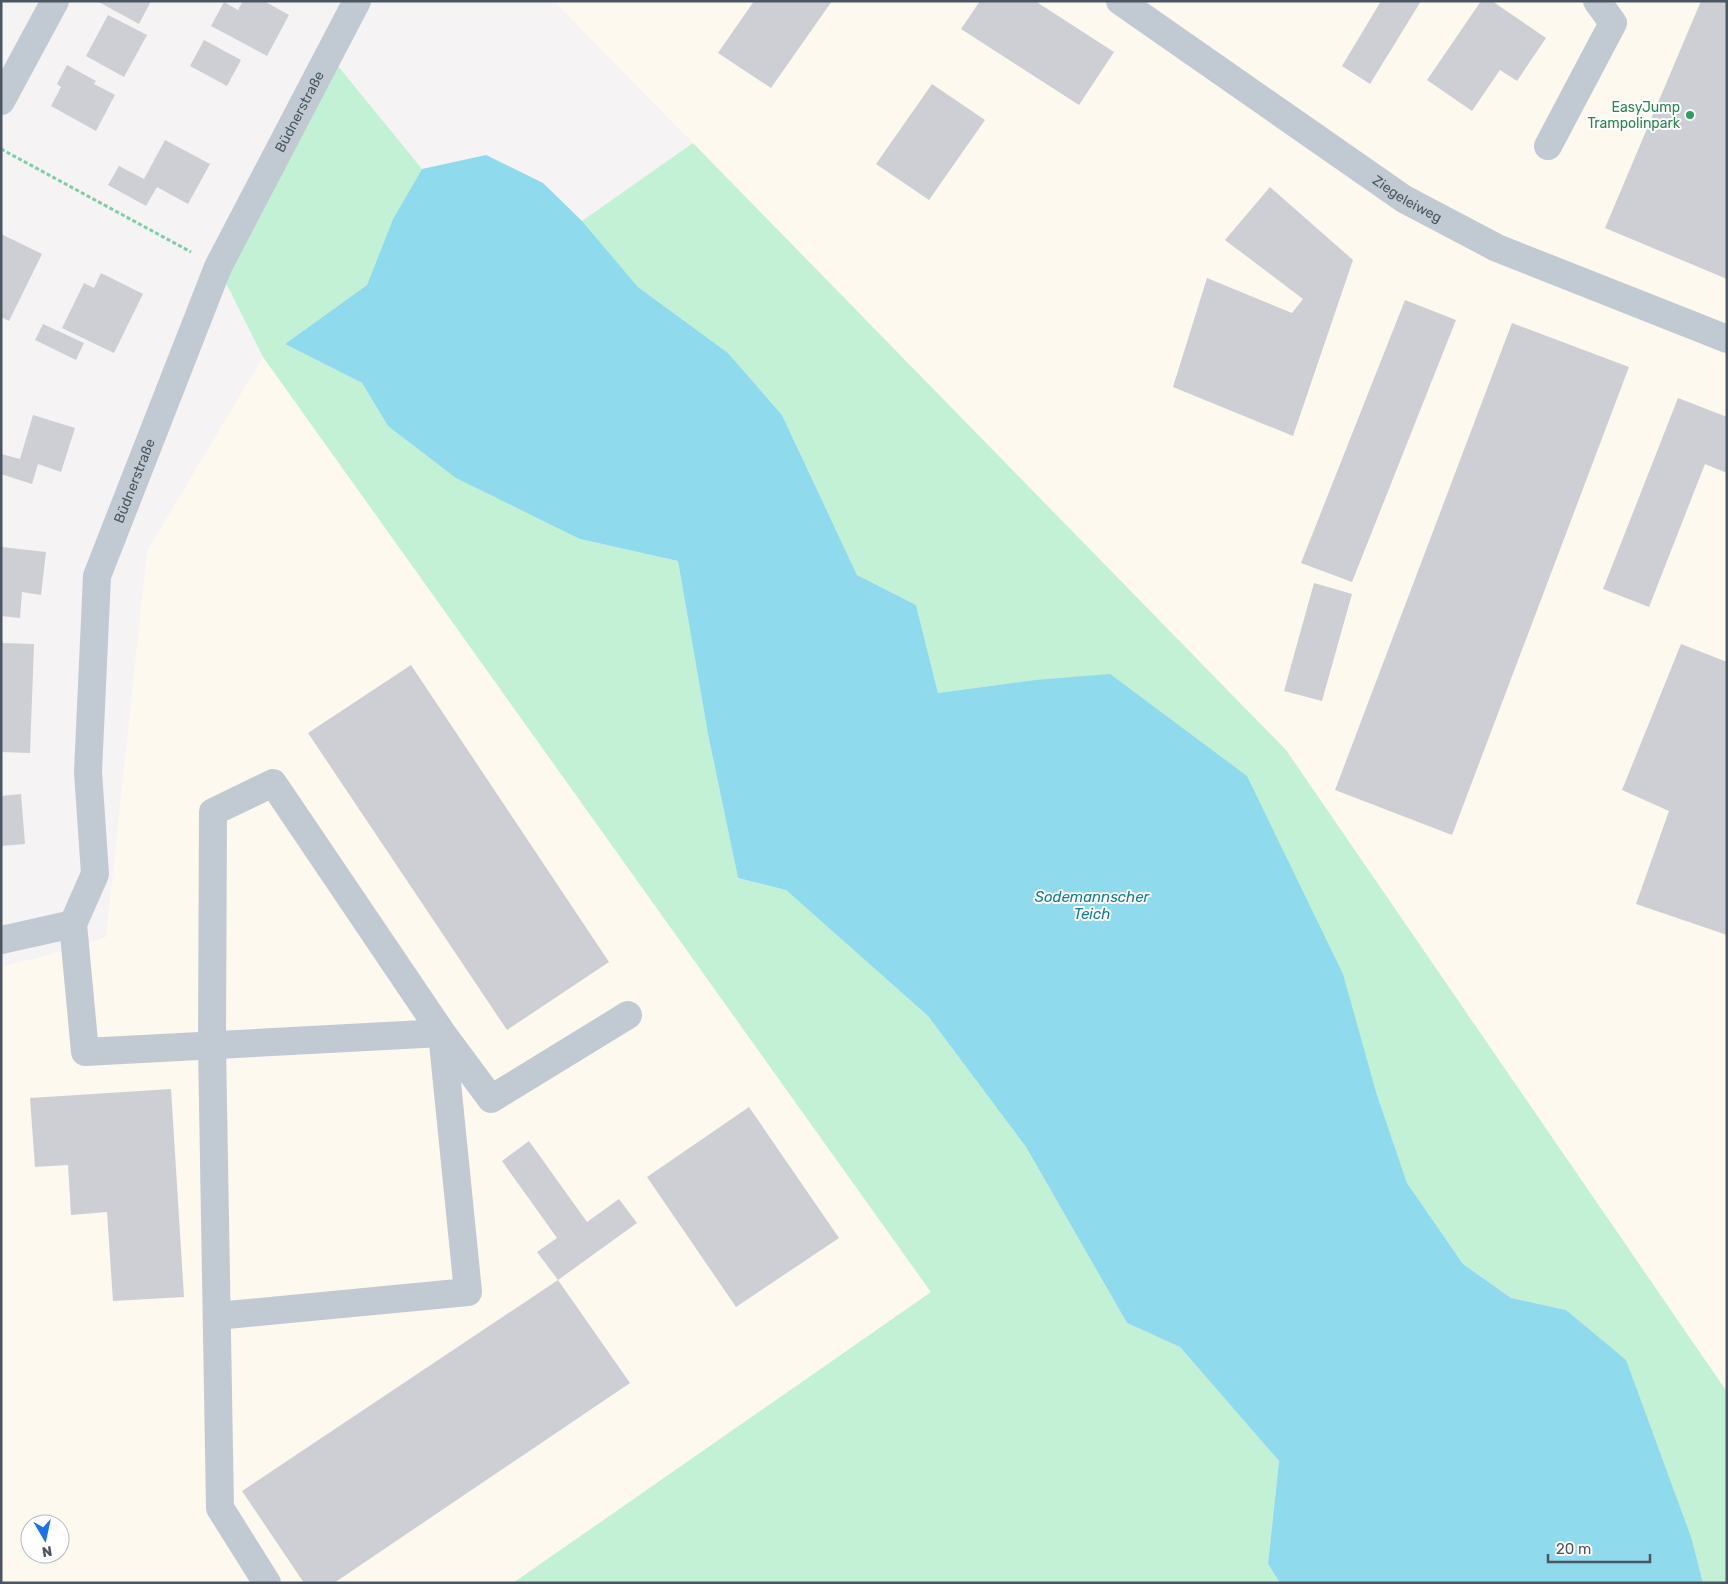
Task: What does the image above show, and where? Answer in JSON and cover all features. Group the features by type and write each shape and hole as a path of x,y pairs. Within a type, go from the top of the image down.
{"street":[{"path":"1,101 55,1"},
{"name":"Büdnerstraße","path":"73,924 95,874 88,772 96,576 218,267 357,1"},
{"name":"Ziegeleiweg","path":"1120,1 1404,199 1497,248 1727,338"},
{"path":"1548,146 1613,23 1597,1"},
{"path":"267,1583 220,1508 212,1045 212,812 273,783 442,1033 491,1099 628,1015"},
{"path":"1,940 73,924 85,1052 442,1033"},
{"path":"217,1316 468,1292 442,1033"}],"path":[{"path":"1,149 218,267"}],"shaded area":[{"path":"554,1 1727,1 1727,1392 1286,750"},
{"path":"263,357 931,1293 513,1583 1,1583 1,967 106,937 147,551"}],"green space":[{"path":"329,55 422,169 393,219 367,285 285,344 362,383 388,426 580,539 678,561 708,734 738,878 786,890 928,1016 1026,1147 1127,1323 1180,1347 1279,1461 1268,1564 1280,1583 513,1583 931,1292 263,357 218,267"},
{"path":"693,143 1286,750 1727,1392 1727,1583 1703,1583 1690,1537 1566,1310 1511,1298 1463,1264 1407,1183 1376,1092 1035,680 938,693 916,605 857,575 782,415 728,353 638,287 582,221"}],"water":[{"name":"Sodemannscher Teich","path":"486,155 543,183 582,221 638,287 728,353 782,415 857,575 916,605 938,693 1035,680 1110,674 1247,776 1343,974 1376,1092 1407,1183 1463,1264 1511,1298 1566,1310 1626,1360 1691,1537 1703,1583 1280,1583 1268,1564 1279,1461 1180,1347 1127,1323 1026,1147 928,1016 786,890 738,878 708,734 678,561 580,539 456,478 388,426 362,383 285,344 367,285 393,219 422,169"}],"building":[{"path":"97,1 151,1 139,24"},
{"path":"243,1 264,1 289,15 267,56 211,26 224,2 238,10"},
{"path":"754,1 832,1 771,88 718,53"},
{"path":"980,1 1035,1 1114,52 1079,105 961,29"},
{"path":"1381,1 1421,1 1370,84 1342,66"},
{"path":"1481,1 1492,1 1546,38 1517,81 1500,70 1472,111 1427,80"},
{"name":"EasyJump Trampolinpark","path":"1701,1 1727,1 1727,279 1605,228"},
{"path":"108,15 147,35 124,77 86,56"},
{"path":"204,40 241,60 227,86 190,66"},
{"path":"67,65 96,81 94,84 115,95 96,131 51,106 61,87 57,84"},
{"path":"932,84 985,120 929,200 876,164"},
{"path":"165,140 210,164 188,204 157,187 146,206 108,185 119,166 144,179"},
{"path":"1270,187 1353,260 1293,436 1173,387 1207,278 1292,313 1303,299 1225,240"},
{"path":"1,234 42,254 9,321 1,317"},
{"path":"101,273 143,294 114,353 62,328 84,283 94,288"},
{"path":"1405,300 1456,320 1352,582 1301,563"},
{"path":"1512,323 1629,367 1452,835 1335,790"},
{"path":"43,324 84,343 76,360 35,340"},
{"path":"1678,398 1727,417 1727,473 1705,464 1649,607 1603,589"},
{"path":"33,415 75,428 61,472 38,464 32,484 1,474 1,454 20,459"},
{"path":"1,547 46,552 41,595 22,592 20,618 1,616"},
{"path":"1314,583 1352,594 1322,701 1284,691"},
{"path":"1,643 34,644 30,753 1,752"},
{"path":"1681,644 1727,662 1727,935 1636,904 1669,811 1622,790"},
{"path":"411,665 609,962 507,1030 308,733"},
{"path":"21,794 25,844 1,846 1,796"},
{"path":"171,1089 184,1297 113,1301 107,1212 71,1215 68,1165 35,1167 30,1098"},
{"path":"749,1107 839,1238 736,1307 647,1177"},
{"path":"529,1141 587,1222 619,1199 637,1223 558,1280 537,1252 557,1238 502,1161"},
{"path":"558,1280 630,1383 334,1583 304,1583 242,1491"}],"place":[{"name":"EasyJump Trampolinpark","path":"1690,115"}]}
